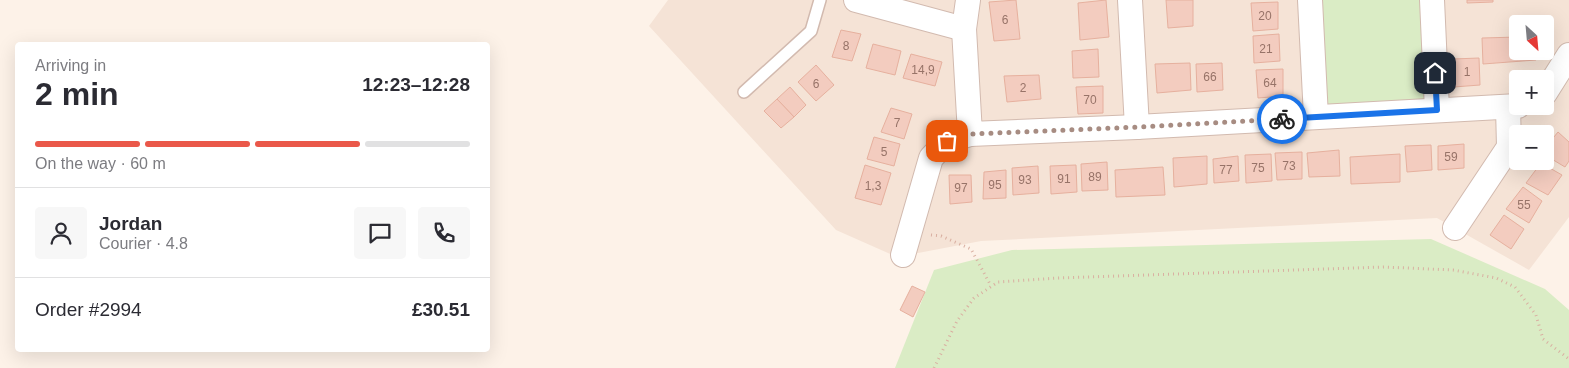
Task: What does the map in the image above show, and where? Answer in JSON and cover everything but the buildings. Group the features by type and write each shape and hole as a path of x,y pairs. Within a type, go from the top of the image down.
{"street":[{"path":"856,0 964,29"},
{"path":"968,0 964,29 970,134"},
{"path":"1130,0 1138,127"},
{"path":"1310,0 1316,117"},
{"path":"1432,0 1437,110"},
{"path":"1554,78 1569,54"},
{"path":"904,255 931,158 947,141 970,134 1138,127 1509,106"},
{"path":"1455,228 1509,148 1512,115"}],"lane":[{"path":"744,92 811,31 820,0"}],"path":[{"path":"910,232 941,236 970,249 991,286"},
{"path":"934,368 957,321 974,298 998,282 1384,267 1453,270 1496,278 1515,287 1536,315 1543,339 1569,359"}],"shaded area":[{"path":"668,0 1569,0 1569,217 1529,270 1437,218 981,241 897,257 836,230 649,26"}],"green space":[{"path":"1311,0 1431,0 1434,107 1316,117"},
{"path":"1431,239 1545,289 1569,310 1569,368 895,368 934,270 1012,250"}],"way so far":[{"path":"947,141 970,134 1282,119"}],"route":[{"path":"1282,119 1437,110 1435,73"}]}
